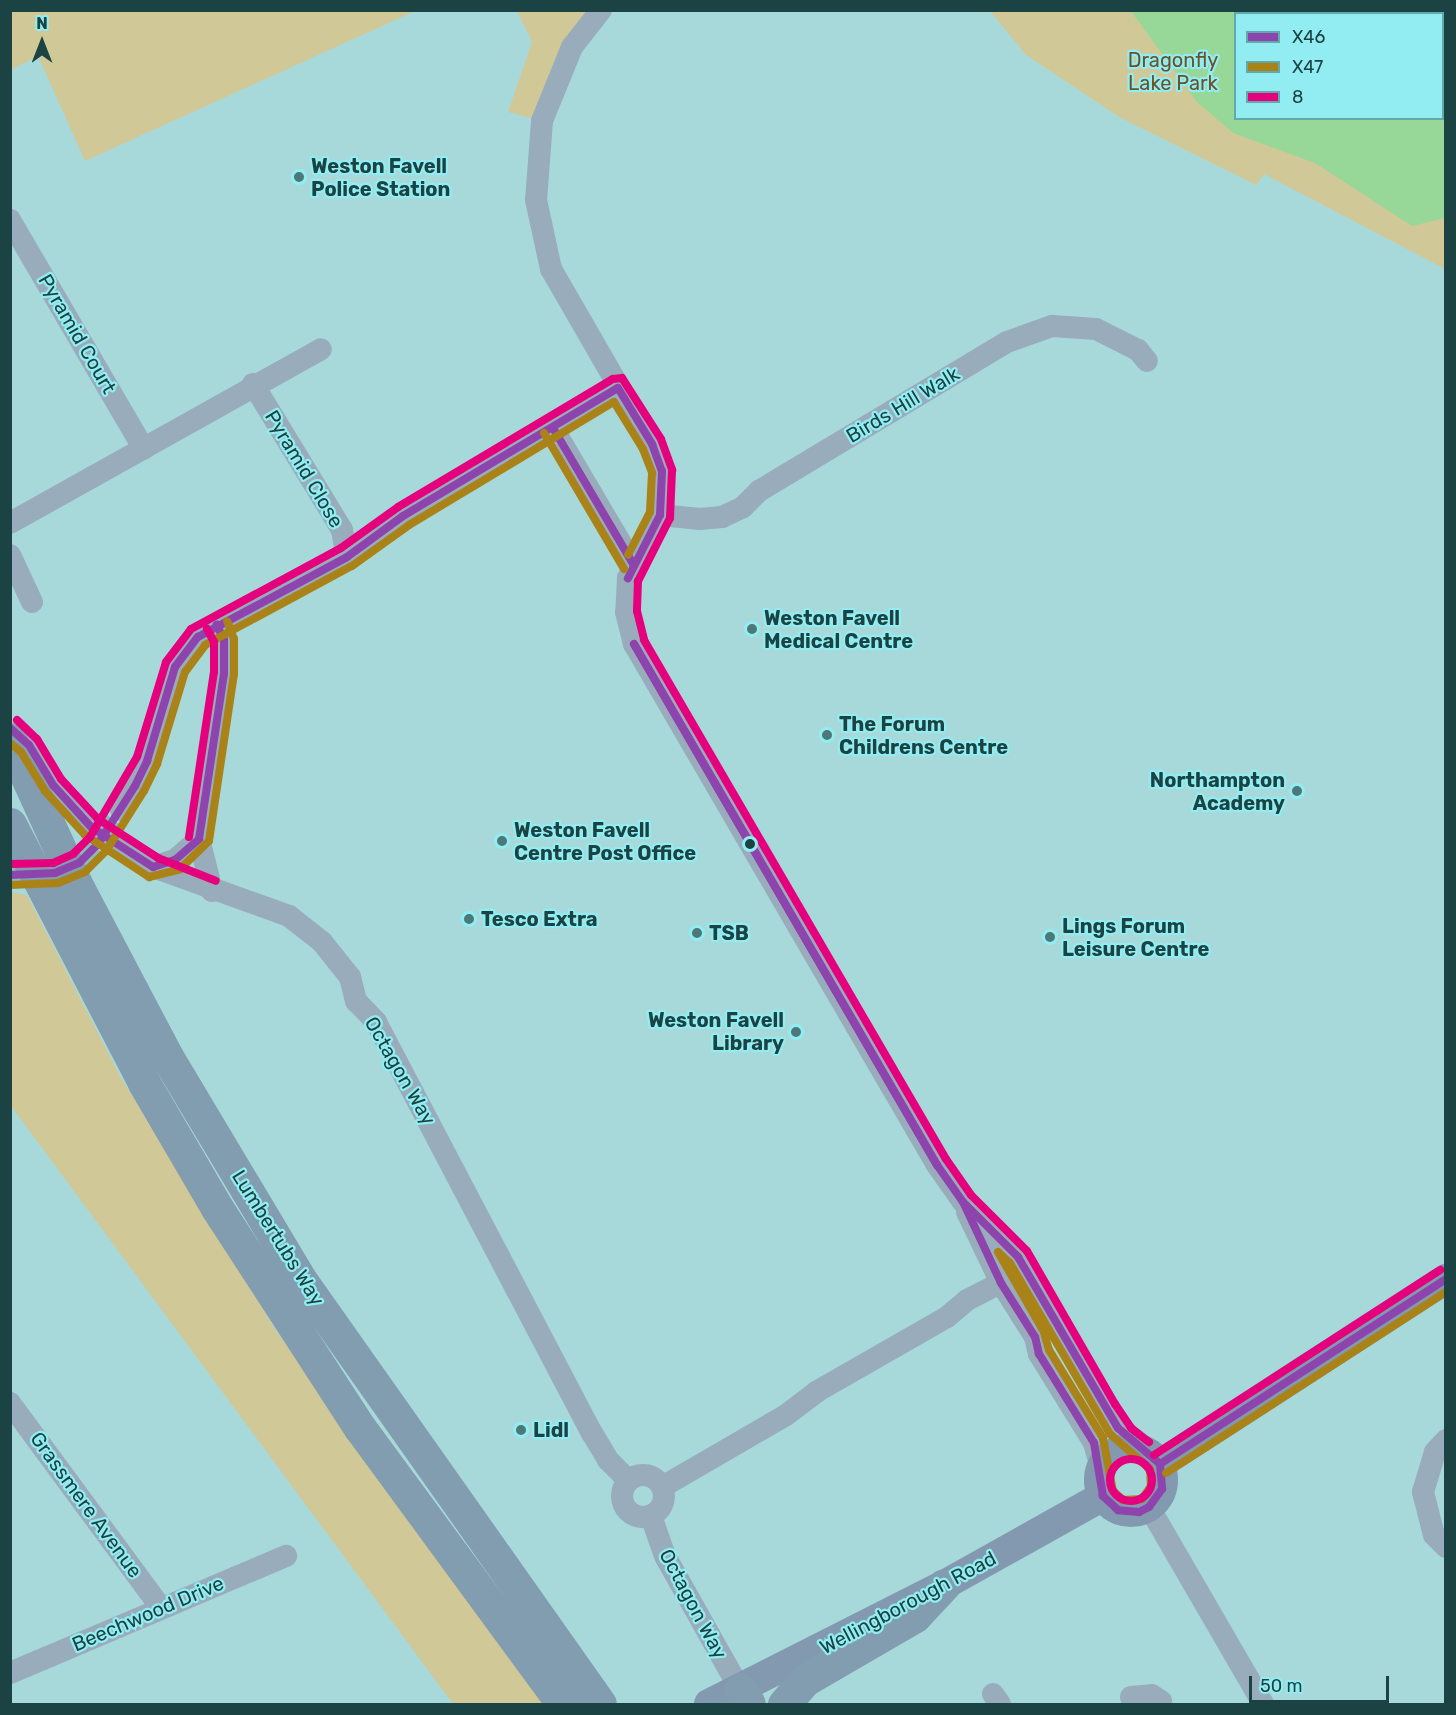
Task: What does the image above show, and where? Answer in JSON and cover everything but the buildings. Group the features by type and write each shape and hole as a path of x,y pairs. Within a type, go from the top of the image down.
{"highway":[{"name":"Lumbertubs Way","path":"10,740 76,884 161,1045 300,1279 600,1704"},
{"name":"Lumbertubs Way","path":"10,824 144,1083 223,1218 360,1428 563,1704"},
{"path":"784,1704 805,1680 915,1616 944,1586"}],"main road":[{"path":"1151,1457 1162,1489 1149,1507 1129,1512 1109,1504 1102,1482 1118,1451 1151,1457 1446,1279"},
{"name":"Wellingborough Road","path":"710,1704 745,1697 944,1586 1102,1482"}],"street":[{"path":"601,10 572,47 542,121 536,200 551,269 652,444 662,471 660,515 633,564 626,592 626,612 634,644 920,1136 963,1202 1001,1283 1094,1443 1102,1482"},
{"name":"Pyramid Court","path":"10,220 144,449"},
{"name":"Birds Hill Walk","path":"660,515 711,518 743,507 759,491 1007,342 1052,326 1096,329 1138,350 1147,361"},
{"path":"10,523 144,449 253,384 321,349"},
{"name":"Pyramid Close","path":"253,384 342,530 347,556"},
{"path":"122,810 147,761 175,667 198,637 347,556 403,516 618,388"},
{"path":"553,428 633,564"},
{"path":"10,555 32,602"},
{"path":"212,891 199,839 224,673 224,640 218,625"},
{"name":"Octagon Way","path":"10,728 29,745 53,785 91,827 153,867 212,891 289,916 322,942 350,976 356,1001 376,1022 592,1433 608,1460 628,1480"},
{"path":"153,867 175,860 199,839"},
{"path":"963,1202 1018,1257 1118,1428 1151,1457"},
{"path":"662,1487 786,1415 816,1392 947,1317 967,1300 1001,1283 1040,1295"},
{"name":"Grassmere Avenue","path":"10,1402 161,1608"},
{"path":"1446,1440 1435,1452 1423,1492 1434,1535 1446,1547"},
{"path":"644,1475 662,1487 664,1500 651,1516 637,1516 623,1506 622,1492 628,1480 644,1475"},
{"path":"1149,1507 1263,1704"},
{"name":"Octagon Way","path":"651,1516 665,1556 745,1697"},
{"name":"Beechwood Drive","path":"10,1673 286,1556"},
{"path":"1134,1693 1152,1695 1161,1701"}],"green space":[{"path":"11,10 415,11 85,161 38,56 11,70"},
{"name":"Dragonfly Lake Park","path":"1377,10 1381,12 1234,12 1234,120 1444,120 1445,42 1445,269 1264,174 1256,185 1119,117 1026,55 990,11"},
{"path":"517,11 601,11 542,121 508,112 532,42"},
{"path":"10,892 27,895 120,1076 275,1329 544,1704 453,1704 11,1106"}],"shaded area":[{"path":"1326,10 1329,12 1234,12 1234,120 1444,120 1445,78 1445,218 1412,226 1315,163 1233,133 1197,102 1131,11"}],"tunnel":[{"path":"10,875 55,873 79,863 121,810"}],"transit line":[{"name":"8","path":"10,864 53,863 73,854 90,837 137,757 166,662 191,629 341,548 398,507 613,379 622,378 661,439 672,470 670,518 638,581 637,611 644,640 946,1159 971,1195 1027,1251 1115,1404 1131,1428 1149,1442"},
{"name":"X46","path":"10,875 55,873 79,863 98,844 135,786 147,761 175,667 198,637 347,557 403,516 618,388 652,444 662,471 660,515 628,578"},
{"name":"X47","path":"10,885 58,883 85,872 106,851 144,791 157,764 185,672 205,645 352,566 409,525 614,402 643,449 652,473 650,512 628,555"},
{"name":"X46","path":"553,428 633,564"},
{"name":"X47","path":"544,433 624,569"},
{"name":"X47","path":"10,743 21,752 45,791 85,835 149,877 180,869 209,841 234,674 234,639 227,621"},
{"name":"X46","path":"10,728 29,745 53,785 91,827 153,867 175,860 199,839 224,673 224,640 217,625"},
{"name":"8","path":"189,837 214,672 214,642 207,629"},
{"name":"X46","path":"634,644 937,1165"},
{"name":"X46","path":"634,644 937,1165"},
{"name":"8","path":"17,720 37,739 61,779 98,819 158,858 216,881"},
{"name":"X46","path":"937,1165 963,1202"},
{"name":"X46","path":"963,1202 1018,1257 1118,1428 1160,1464 1162,1489 1149,1507 1139,1512 1118,1510 1103,1496 1094,1443 1039,1354 1035,1337 1001,1283 963,1202"},
{"name":"X47","path":"998,1252 1010,1263 1110,1434 1150,1469 1151,1486 1142,1499 1123,1500 1113,1491 1103,1438 1049,1350 1044,1332 998,1252"},
{"name":"8","path":"1154,1455 1440,1270"},
{"name":"X46","path":"1160,1464 1446,1279"},
{"name":"X47","path":"1166,1473 1446,1292"},
{"name":"8","path":"1131,1459 1139,1460 1146,1465 1151,1472 1152,1480 1151,1488 1146,1495 1139,1500 1131,1501 1123,1500 1116,1495 1111,1488 1110,1480 1111,1472 1116,1465 1123,1460 1131,1459"}],"place":[{"name":"Weston Favell Police Station","path":"299,177"},
{"name":"Weston Favell Medical Centre","path":"752,629"},
{"name":"The Forum Childrens Centre","path":"827,735"},
{"name":"Northampton Academy","path":"1297,791"},
{"name":"Weston Favell Centre Post Office","path":"502,841"},
{"name":"Tesco Extra","path":"469,919"},
{"name":"TSB","path":"697,933"},
{"name":"Lings Forum Leisure Centre","path":"1050,937"},
{"name":"Weston Favell Library","path":"796,1032"},
{"name":"Lidl","path":"521,1430"}]}
